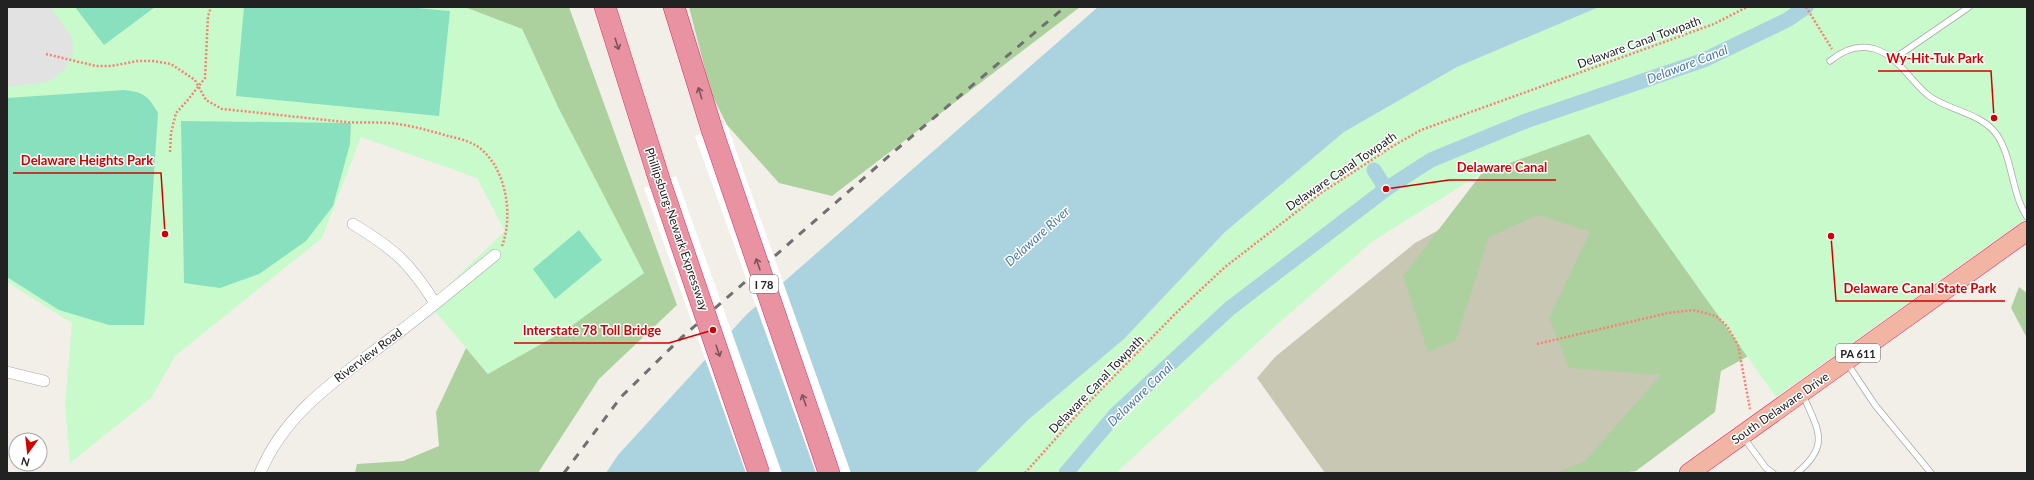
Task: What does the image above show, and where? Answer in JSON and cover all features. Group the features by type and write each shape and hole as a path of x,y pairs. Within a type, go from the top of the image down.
{"highway":[{"name":"Phillipsburg-Newark Expressway","path":"605,7 660,182 760,473"},
{"name":"I 78","path":"674,7 712,130 829,473"},
{"name":"South Delaware Drive","path":"1689,473 2027,231"}],"street":[{"path":"352,224 395,251 419,277 435,303"},
{"name":"Riverview Road","path":"260,473 275,444 312,399 495,255"},
{"path":"7,372 44,381"}],"lane":[{"path":"1892,60 1969,7"},
{"path":"1830,61 1836,56 1850,49 1866,48 1882,52 1930,97 1979,120 1992,129 2004,150 2011,180 2027,217"},
{"path":"1845,362 1876,405 1931,473"},
{"path":"1797,473 1811,461 1817,451 1819,437 1802,393"},
{"path":"1748,431 1766,468 1773,473"}],"path":[{"path":"170,152 171,133 176,113 205,78 208,16 211,7"},
{"name":"Delaware Canal Towpath","path":"1025,473 1083,408 1178,311 1225,267 1320,194 1393,146 1421,130 1714,24 1747,7"},
{"path":"1806,7 1836,56"},
{"path":"46,54 96,66 111,66 138,61 153,61 171,64 195,80 206,100 222,109 355,123 387,123 413,126 435,131 476,146 488,156 500,179 507,201 509,217 504,240 500,250 495,255"},
{"path":"1537,344 1668,313 1693,310 1716,316 1728,326 1738,345 1748,431"}],"shaded area":[{"path":"7,7 50,7 72,37 73,52 65,69 48,82 7,87"},
{"path":"1581,176 1677,378 1577,473 1325,473 1257,378 1275,357 1415,243 1510,191"}],"green space":[{"path":"7,7 464,7 522,29 557,105 644,273 566,330 488,374 429,304 505,231 477,178 361,137 322,238 175,356 151,398 70,463 65,404 72,323 7,282"},
{"path":"75,7 155,7 104,45"},
{"path":"244,7 406,7 450,11 439,116 236,96"},
{"path":"464,7 569,7 677,305 599,379 538,473 355,473 357,464 403,461 439,446 436,412 466,348 488,374 557,105 522,29"},
{"path":"689,7 1080,7 832,196 779,183 727,125 711,93"},
{"path":"1599,7 2027,7 2027,218 1776,397 1589,134 1482,173 1373,241 1280,322 1116,473 975,473 1028,420 1124,339 1225,232 1344,132 1457,67"},
{"path":"124,90 136,92 145,96 158,113 144,325 109,325 59,310 7,277 7,98"},
{"path":"181,121 351,123 350,144 333,206 306,241 259,274 220,288 184,283"},
{"path":"1589,133 1752,354 1721,371 1715,412 1636,471 1619,473 1555,473 1584,462 1661,375 1569,368 1549,318 1590,232 1538,215 1489,237 1456,340 1428,352 1403,276 1482,173"},
{"path":"579,230 602,260 555,299 533,269"},
{"path":"2019,287 2027,293 2027,338 2011,308"}],"water":[{"name":"Delaware River","path":"1098,7 1599,7 1457,67 1344,132 1225,232 1124,339 1028,420 975,473 606,473 618,455 747,314"}],"pier":[{"path":"727,125 851,473 816,473 695,136"},
{"path":"676,176 782,473 746,473 644,188"}],"waterway":[{"name":"Delaware Canal","path":"1066,473 1115,415 1229,309 1386,189 1431,160 1526,121 1704,60 1787,20 1806,7"},
{"path":"1374,170 1386,189"}],"railway":[{"path":"564,473 621,397 681,338 897,149 1065,7"}],"place":[{"name":"Wy-Hit-Tuk Park","path":"1994,118"},
{"name":"Delaware Canal","path":"1386,189"},
{"name":"Delaware Heights Park","path":"165,234"},
{"name":"Delaware Canal State Park","path":"1831,236"},
{"name":"Interstate 78 Toll Bridge","path":"713,330"}]}
